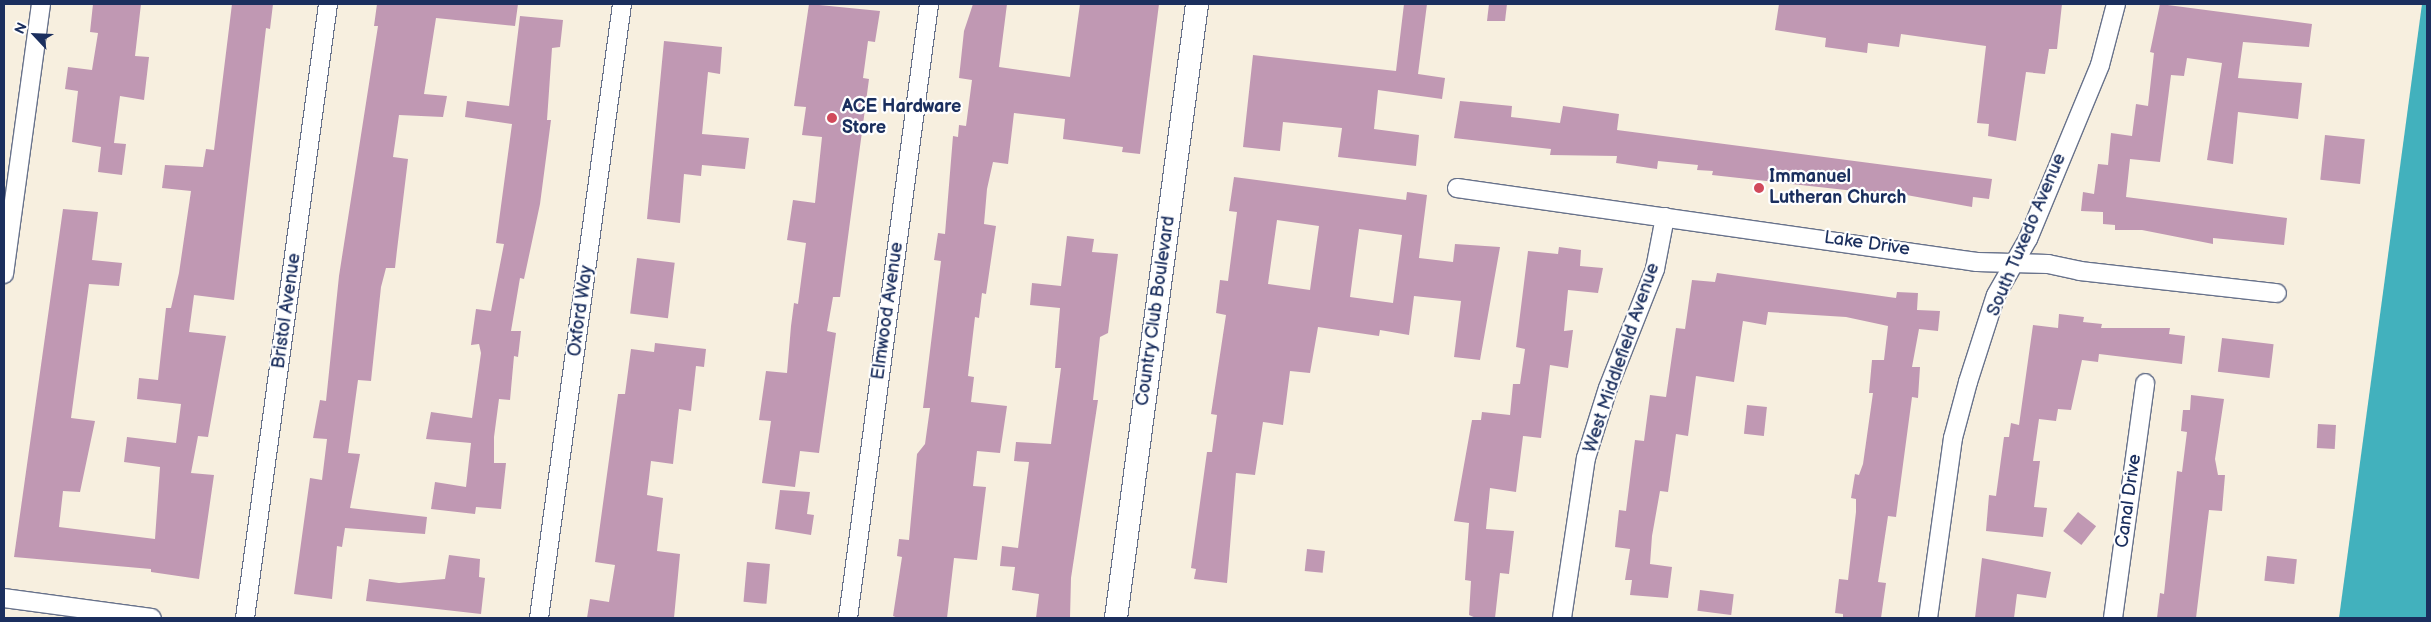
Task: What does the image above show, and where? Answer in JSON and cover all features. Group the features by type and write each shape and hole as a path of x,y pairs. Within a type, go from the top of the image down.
{"street":[{"path":"4,274 40,4"},
{"name":"Bristol Avenue","path":"244,618 328,4"},
{"name":"Oxford Way","path":"540,618 622,4"},
{"name":"Elmwood Avenue","path":"848,618 929,4"},
{"name":"Country Club Boulevard","path":"1116,618 1197,4"},
{"name":"South Tuxedo Avenue","path":"1928,618 1953,438 1996,296 2014,263 2100,65 2116,4"},
{"name":"Lake Drive","path":"1457,188 2014,263 2277,293"},
{"name":"West Middlefield Avenue","path":"1562,618 1586,458 1608,388 1654,269 1665,217"},
{"name":"Canal Drive","path":"2113,618 2145,383"},
{"path":"4,598 152,618"}],"water":[{"path":"2422,4 2427,4 2427,618 2339,618"}],"building":[{"path":"93,4 141,4 135,56 149,57 144,100 120,96 114,143 126,144 122,175 98,172 101,147 72,142 78,91 65,89 68,67 92,70 98,33 90,32"},
{"path":"232,4 273,4 270,29 266,28 234,300 194,295 189,332 226,336 208,437 198,436 191,473 214,475 199,579 151,572 151,569 14,557 63,209 98,212 92,260 122,263 119,286 89,284 71,418 95,421 80,492 63,491 59,527 155,539 160,467 124,462 127,437 176,443 181,404 137,399 139,378 158,380 166,308 171,308 179,273 191,191 162,188 165,165 203,167 206,149 214,150"},
{"path":"377,4 518,4 515,26 436,18 424,94 447,96 443,117 399,115 393,157 408,159 395,268 386,268 381,287 371,381 358,380 348,453 360,454 350,508 427,517 425,534 345,528 342,547 337,546 332,599 294,594 310,478 322,480 327,439 313,438 320,400 326,401 339,276 378,26 374,26"},
{"path":"809,4 880,11 875,42 868,41 863,78 869,79 840,297 833,297 827,331 836,333 819,453 800,451 795,487 762,483 771,421 759,420 766,371 787,373 794,303 798,304 806,243 787,240 793,200 815,203 822,137 802,135 806,107 794,106"},
{"path":"973,4 1007,4 999,67 1070,77 1080,4 1159,4 1140,154 1122,152 1123,147 1063,139 1065,119 1014,113 1008,164 993,162 987,189 984,224 996,226 986,294 982,293 979,318 975,317 968,376 974,377 971,402 1007,406 1000,453 977,451 973,486 986,487 977,560 954,558 947,618 898,618 893,616 902,557 897,556 899,539 909,540 917,454 925,444 930,408 923,408 941,261 934,260 938,233 945,234 953,136 958,137 959,125 966,126 972,80 959,78 964,31"},
{"path":"1404,4 1427,4 1418,74 1445,78 1442,99 1378,90 1374,129 1419,135 1416,166 1338,157 1342,128 1283,122 1280,151 1243,147 1253,55 1396,71"},
{"path":"1489,4 1507,4 1505,21 1487,21"},
{"path":"1779,4 2062,4 2057,49 2049,49 2045,74 2026,72 2016,141 1988,136 1989,124 1977,123 1986,46 1901,34 1899,47 1868,43 1867,53 1825,47 1826,38 1775,30"},
{"path":"2160,4 2312,24 2309,47 2243,42 2238,78 2302,83 2298,119 2238,112 2233,164 2207,160 2222,63 2187,58 2184,76 2171,75 2160,162 2130,159 2126,197 2287,218 2284,245 2213,238 2213,244 2142,230 2115,230 2115,225 2103,224 2103,212 2081,211 2083,192 2094,194 2098,164 2108,165 2111,133 2132,136 2136,104 2148,106 2154,53 2150,52"},
{"path":"520,16 563,20 560,47 552,48 547,120 551,120 540,204 524,279 520,278 511,331 521,331 518,357 514,356 510,400 499,399 494,437 494,463 506,463 501,509 476,507 475,514 431,509 435,482 466,487 471,443 426,439 431,412 472,418 481,353 479,344 471,345 476,309 491,311 504,244 496,243 512,124 465,117 467,101 509,106"},
{"path":"664,41 722,47 720,74 708,72 702,134 749,138 745,169 702,165 701,176 684,174 680,223 647,219"},
{"path":"1460,101 1512,106 1511,117 1560,123 1563,106 1619,114 1617,130 1992,179 1989,199 1973,197 1972,207 1901,194 1900,202 1874,199 1873,193 1712,175 1713,171 1697,170 1698,165 1658,161 1657,169 1616,163 1617,156 1550,155 1551,149 1454,138"},
{"path":"2325,135 2365,139 2360,184 2320,180"},
{"path":"1234,177 1406,200 1407,192 1427,195 1419,258 1453,262 1455,244 1500,247 1480,360 1454,357 1461,301 1414,296 1409,335 1380,330 1379,336 1318,327 1310,373 1290,371 1283,425 1263,422 1255,475 1236,473 1227,583 1194,579 1196,569 1191,568 1207,452 1212,452 1217,415 1211,414 1226,315 1216,313 1220,280 1228,281 1237,212 1229,211","holes":["1277,220 1319,226 1310,290 1268,284","1359,229 1402,235 1393,303 1350,297"]},
{"path":"1067,236 1094,239 1092,252 1118,254 1108,333 1100,337 1093,400 1098,400 1071,578 1070,618 1036,618 1039,594 1012,590 1015,567 1000,566 1002,546 1018,548 1029,462 1014,461 1016,442 1051,444 1061,368 1055,368 1060,308 1030,305 1032,283 1061,286"},
{"path":"1559,247 1581,250 1580,266 1603,268 1598,293 1568,290 1564,331 1573,330 1568,368 1550,365 1541,438 1523,436 1516,492 1490,488 1486,529 1514,531 1509,574 1500,573 1495,618 1476,618 1469,615 1471,581 1465,580 1469,523 1454,521 1472,420 1481,420 1482,412 1510,415 1513,384 1520,384 1525,349 1516,347 1528,251 1558,254"},
{"path":"637,258 675,263 668,318 630,314"},
{"path":"1717,273 1896,298 1897,292 1918,293 1917,310 1940,311 1938,331 1919,329 1912,367 1920,367 1918,398 1912,397 1896,517 1888,516 1878,582 1886,583 1881,618 1843,618 1843,614 1835,613 1839,579 1848,580 1856,512 1856,499 1851,498 1855,474 1859,475 1863,464 1873,393 1869,393 1872,360 1884,360 1888,326 1846,317 1768,312 1766,325 1743,321 1734,382 1696,376 1688,436 1676,434 1668,492 1660,491 1652,536 1650,564 1672,567 1668,598 1630,595 1632,580 1625,580 1630,549 1615,547 1619,510 1626,511 1635,440 1644,441 1650,395 1666,397 1676,328 1685,329 1692,280 1715,282"},
{"path":"2059,314 2084,317 2083,322 2102,324 2101,328 2170,328 2169,334 2185,336 2182,364 2099,354 2098,362 2082,360 2071,410 2058,409 2056,421 2039,419 2033,461 2040,461 2034,507 2047,508 2043,537 1986,531 1989,495 1996,496 2004,437 2009,437 2011,423 2019,425 2033,325 2058,328"},
{"path":"2222,338 2274,344 2269,378 2218,372"},
{"path":"655,343 706,349 704,367 696,366 691,411 679,409 673,464 651,461 647,495 663,498 657,551 680,554 674,618 587,618 590,599 609,602 615,565 595,562 618,394 625,394 631,349 654,352"},
{"path":"2191,395 2224,399 2215,459 2218,475 2225,475 2222,511 2209,510 2196,618 2157,618 2160,593 2164,594 2177,471 2182,472 2187,432 2181,431 2183,410 2190,410"},
{"path":"1747,405 1767,407 1764,436 1744,434"},
{"path":"2318,424 2336,425 2335,449 2317,448"},
{"path":"780,490 810,492 807,514 814,515 811,535 775,529"},
{"path":"2078,512 2096,526 2081,545 2063,531"},
{"path":"1307,549 1325,551 1323,573 1305,571"},
{"path":"449,555 480,559 479,577 485,578 481,614 366,601 369,579 399,583 445,579"},
{"path":"2267,556 2297,559 2294,584 2264,581"},
{"path":"1982,558 2051,572 2046,598 2017,594 2014,618 1975,618"},
{"path":"747,562 770,564 766,604 744,602"},
{"path":"1700,590 1734,594 1731,615 1697,611"}],"place":[{"name":"ACE Hardware Store","path":"832,118"},
{"name":"Immanuel Lutheran Church","path":"1759,188"}]}
